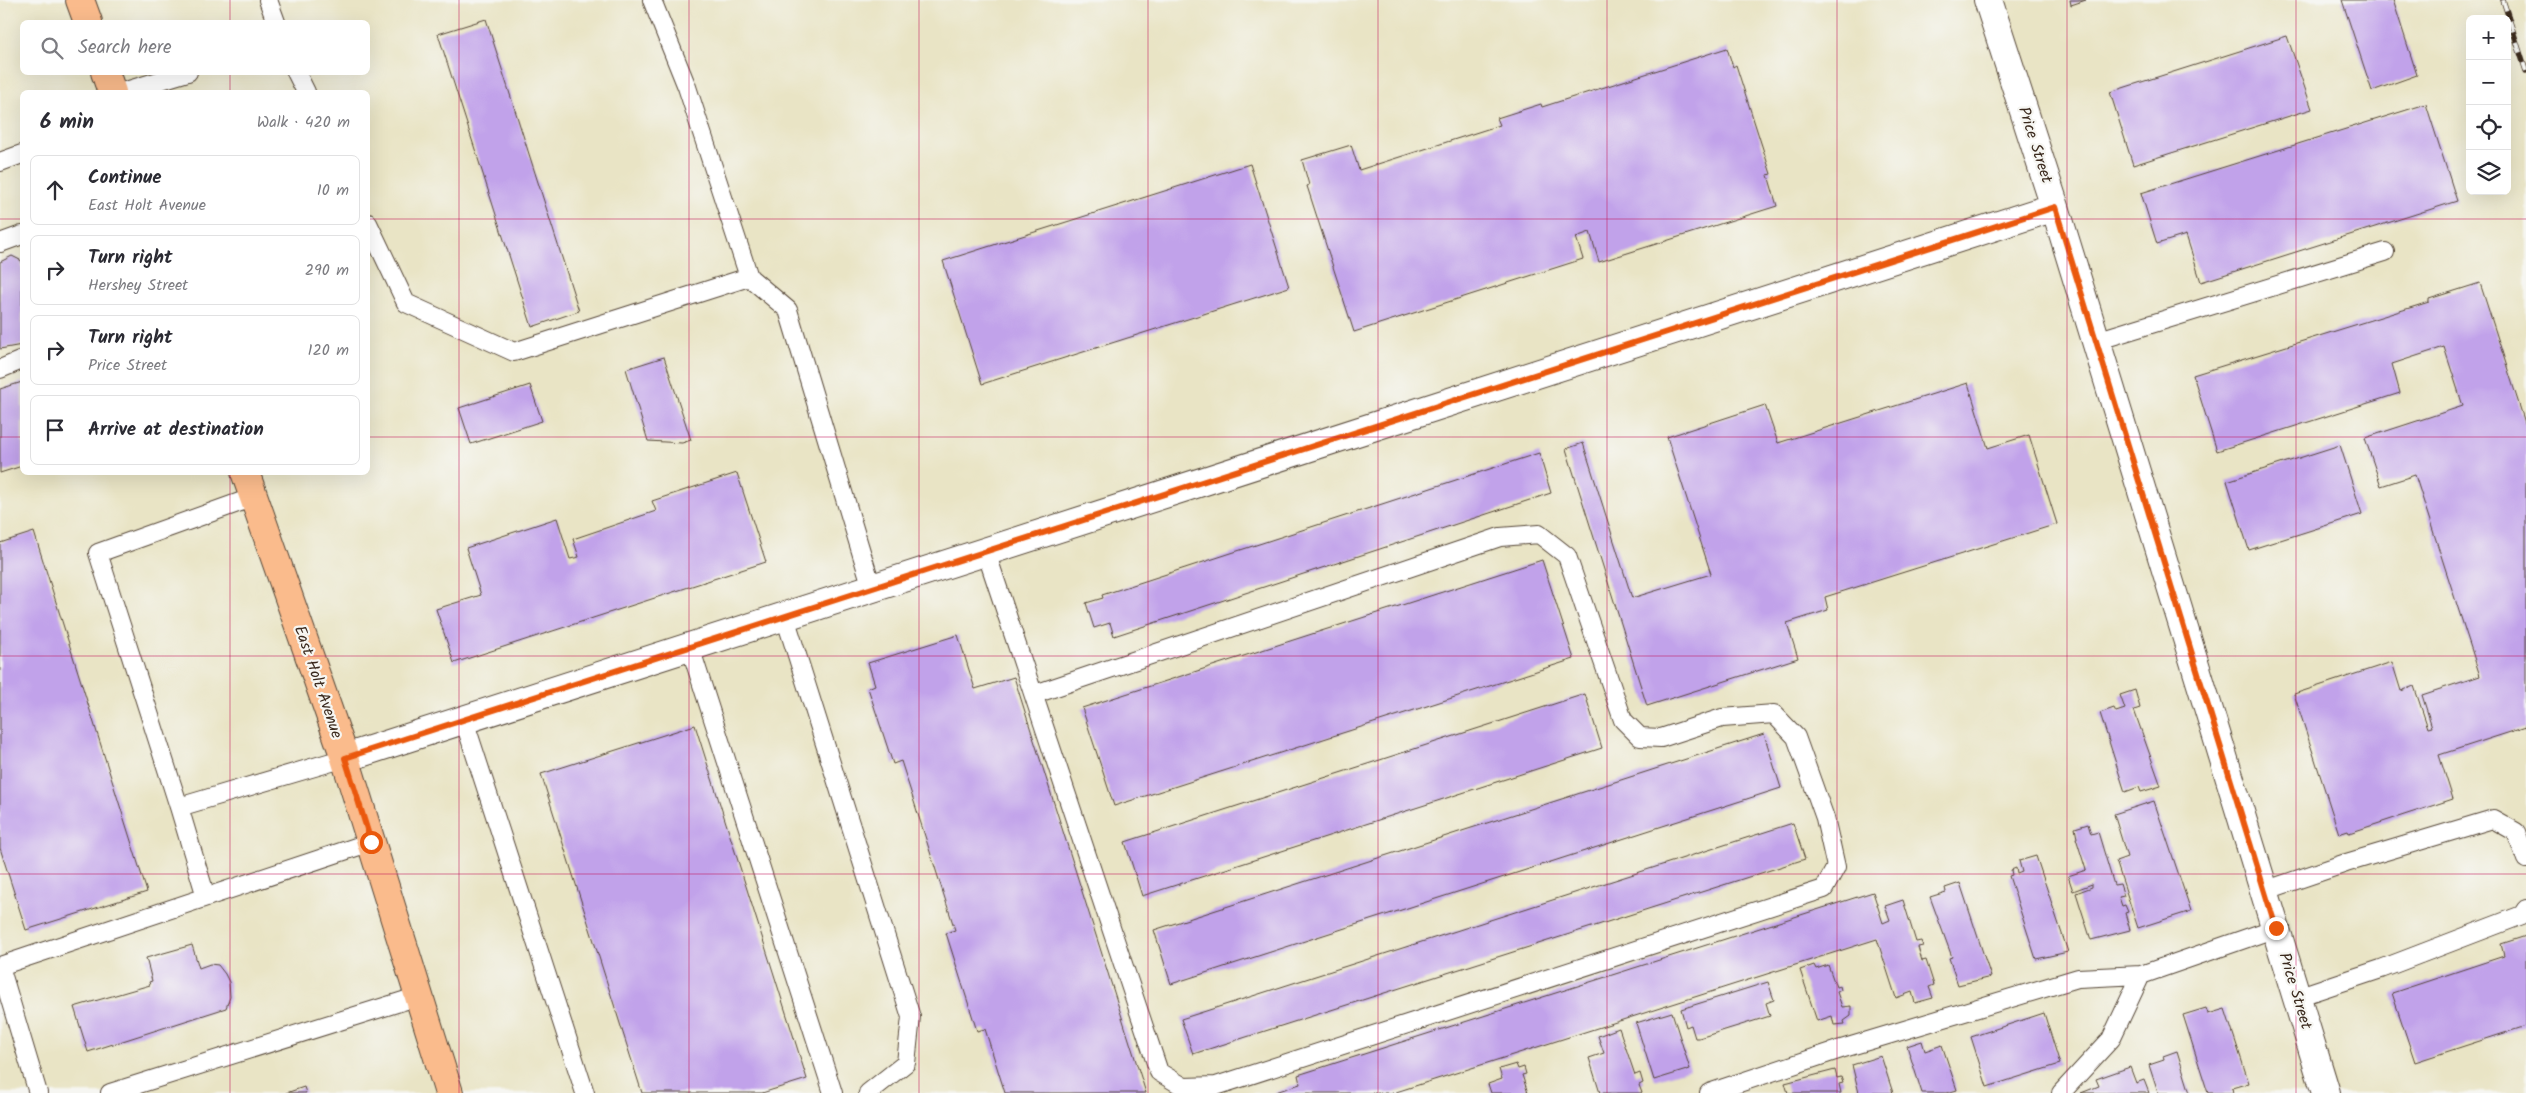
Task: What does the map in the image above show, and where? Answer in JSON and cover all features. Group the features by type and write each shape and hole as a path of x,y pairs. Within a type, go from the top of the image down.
{"main road":[{"path":"80,0 87,20"},
{"path":"106,75 111,90"},
{"name":"East Holt Avenue","path":"250,485 345,758 450,1093"}],"street":[{"name":"Price Street","path":"1988,0 2055,207 2326,1093"},
{"path":"345,758 2055,207"}],"lane":[{"path":"268,0 275,20"},
{"path":"652,0 687,87 748,277 788,310 872,588"},
{"path":"129,90 178,75"},
{"path":"298,75 305,90"},
{"path":"0,162 20,155"},
{"path":"370,227 406,302 514,352 748,277"},
{"path":"0,244 20,236"},
{"path":"2096,341 2385,252"},
{"path":"0,369 20,361"},
{"path":"206,897 180,807 98,553 250,485"},
{"path":"986,552 1035,694 1159,1072 1184,1087 1216,1086 1824,889 1836,867 1825,818 1796,737 1774,714 1722,718 1661,738 1640,737 1623,720 1567,556 1538,534 1500,537 1035,694"},
{"path":"785,617 911,1017 906,1063 868,1093"},
{"path":"690,647 833,1093"},
{"path":"464,720 585,1093"},
{"path":"180,807 345,758"},
{"path":"2264,891 2346,863 2493,819 2516,832 2526,859"},
{"path":"38,1093 0,966 371,842"},
{"path":"2297,997 2381,969 2522,915 2526,909"},
{"path":"1709,1093 1841,1049 2078,978 2142,975 2276,928"},
{"path":"2061,1093 2111,1039 2142,975"},
{"path":"110,1093 419,996"}],"building":[{"path":"2070,0 2086,0 2071,5"},
{"path":"2342,0 2393,0 2417,75 2372,91"},
{"path":"486,19 579,311 532,327 438,34"},
{"path":"2287,36 2312,109 2133,165 2110,92"},
{"path":"1727,48 1733,67 1736,65 1771,174 1768,175 1777,206 1599,262 1590,232 1576,237 1583,259 1354,332 1307,186 1309,185 1302,160 1351,145 1359,170 1500,125 1497,118 1541,104 1542,107"},
{"path":"2426,104 2457,201 2201,282 2186,235 2157,244 2141,193"},
{"path":"1250,164 1289,287 982,384 943,261"},
{"path":"12,256 20,260 20,345 0,349 0,262"},
{"path":"2480,283 2526,426 2526,727 2439,755 2453,799 2349,833 2348,831 2339,834 2294,694 2392,662 2401,691 2414,686 2428,728 2432,727 2422,695 2480,676 2415,475 2381,486 2365,438 2463,406 2444,347 2392,364 2400,393 2217,451 2193,375 2429,302 2429,299"},
{"path":"664,357 691,440 682,443 648,441 626,369"},
{"path":"20,383 20,467 0,473 0,389"},
{"path":"1968,383 1988,448 2029,435 2057,524 1825,597 1828,610 1787,623 1798,658 1647,706 1566,449 1583,443 1632,598 1711,574 1667,437 1765,405 1778,443"},
{"path":"530,385 542,421 471,444 459,408"},
{"path":"2340,445 2362,514 2249,550 2227,481"},
{"path":"1539,453 1551,493 1114,636 1110,623 1094,628 1086,603 1103,598 1102,595"},
{"path":"737,473 766,562 454,663 436,609 481,595 466,548 557,518 570,559 579,557 573,539 656,511 652,501"},
{"path":"34,532 147,892 26,930 0,848 0,543"},
{"path":"1542,560 1574,659 1114,806 1082,708"},
{"path":"958,635 975,689 1014,677 1146,1093 1005,1093 985,1029 977,1031 946,933 955,930 901,761 893,764 868,688 875,685 868,663"},
{"path":"2135,690 2140,708 2134,710 2161,786 2141,792 2139,787 2125,792 2100,713 2114,708 2116,712 2125,709 2120,695"},
{"path":"1585,694 1602,748 1142,896 1125,842"},
{"path":"695,725 807,1079 762,1093 642,1093 541,774"},
{"path":"1764,734 1781,788 1171,984 1154,930"},
{"path":"2154,801 2191,911 2138,928 2116,861 2127,857 2114,814"},
{"path":"1793,823 1805,859 1193,1054 1181,1019"},
{"path":"2088,824 2091,834 2098,832 2114,885 2120,884 2124,896 2119,897 2122,906 2125,905 2128,912 2125,913 2130,930 2091,940 2076,893 2092,887 2092,884 2073,891 2068,876 2086,870 2076,838 2075,828"},
{"path":"2036,856 2068,952 2036,959 2009,876 2012,875 2011,870 2016,868 2017,874 2022,872 2019,861"},
{"path":"1960,883 1991,977 1958,985 1949,958 1952,957 1930,897 1946,892 1945,888"},
{"path":"1873,892 1883,923 1890,920 1885,906 1903,900 1916,942 1921,941 1923,946 1918,947 1922,961 1926,960 1934,985 1929,987 1933,998 1915,1003 1912,992 1896,998 1877,939 1393,1093 1273,1093 1300,1084 1298,1075"},
{"path":"2526,936 2526,1026 2415,1062 2392,993 2504,956 2501,944"},
{"path":"192,945 199,968 210,964 218,965 225,974 229,982 230,997 226,1008 88,1052 74,1007 150,985 149,982 152,981 146,958"},
{"path":"1814,965 1816,969 1828,965 1836,987 1840,986 1841,990 1837,992 1842,1007 1851,1006 1851,1016 1844,1021 1845,1024 1834,1025 1832,1016 1817,1021 1800,970"},
{"path":"1768,982 1774,1000 1766,1003 1770,1016 1699,1038 1695,1038 1691,1025 1686,1027 1681,1009"},
{"path":"2206,1008 2208,1014 2225,1009 2249,1083 2232,1088 2233,1093 2208,1093 2183,1015"},
{"path":"1672,1012 1690,1069 1654,1080 1636,1023"},
{"path":"2044,1013 2060,1064 1987,1087 1971,1037"},
{"path":"1619,1028 1635,1075 1640,1073 1643,1083 1639,1085 1642,1093 1600,1093 1589,1058 1604,1053 1598,1036"},
{"path":"1922,1041 1925,1051 1942,1045 1957,1090 1947,1093 1922,1093 1907,1046"},
{"path":"2177,1051 2190,1093 2158,1093 2149,1065 2164,1060 2163,1056"},
{"path":"1881,1056 1893,1093 1859,1093 1852,1065"},
{"path":"1516,1064 1518,1069 1524,1067 1526,1074 1522,1075 1528,1093 1491,1093 1488,1084 1502,1079 1499,1069"},
{"path":"2130,1067 2136,1083 2144,1080 2149,1093 2081,1093 2099,1086 2096,1079"},
{"path":"1835,1070 1837,1078 1841,1077 1843,1083 1839,1084 1841,1093 1788,1093 1785,1083"},
{"path":"304,1087 306,1093 286,1093"}],"railway":[{"path":"2503,0 2526,71"}],"route":[{"path":"371,842 345,758 2055,207 2276,928"}]}
